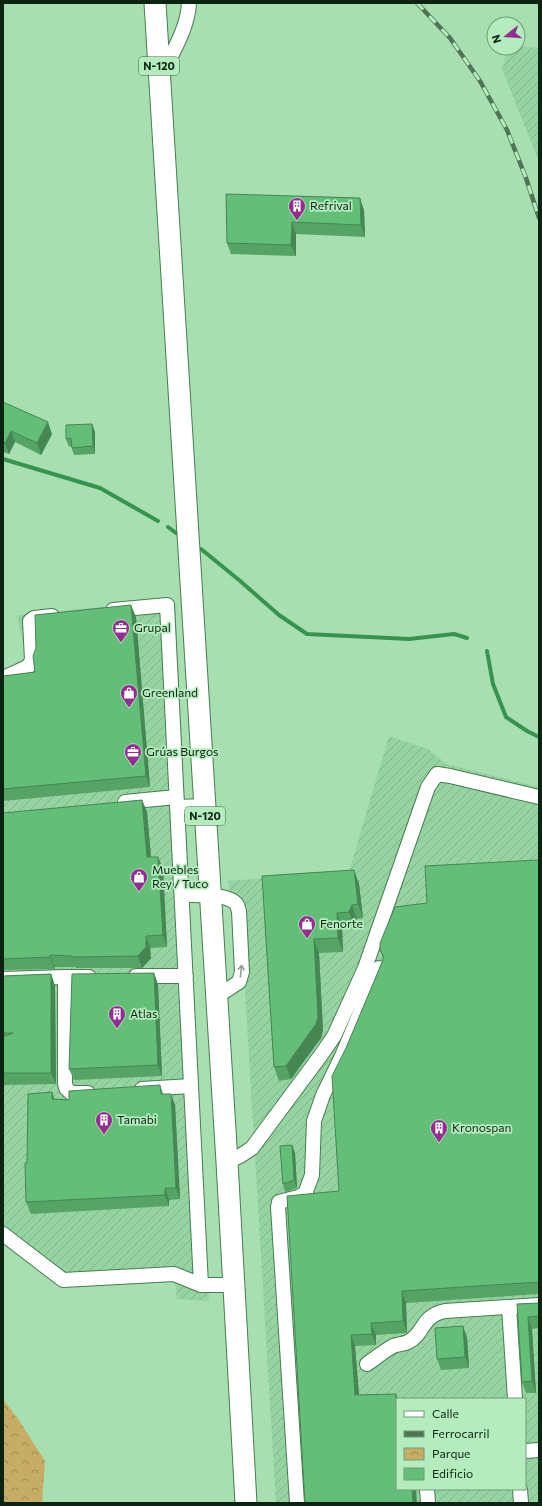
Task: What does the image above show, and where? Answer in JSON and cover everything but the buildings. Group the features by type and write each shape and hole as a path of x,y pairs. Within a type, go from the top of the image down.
{"highway":[{"name":"N-120","path":"155,3 227,1162 246,1503"}],"street":[{"path":"160,78 181,34 189,13 189,3"},
{"path":"97,612 167,604 201,1285"},
{"path":"3,678 28,667 32,660 30,621 34,618 65,615"},
{"path":"227,1162 252,1148 334,1036 365,968 428,787 437,774 539,797"},
{"path":"113,803 176,802 205,806"},
{"path":"182,895 210,894 232,901 236,904 239,911 242,972 239,982 216,997"},
{"path":"297,1503 278,1207 279,1202 305,1194 312,1175 314,1121 323,1096 342,1056 379,968"},
{"path":"3,979 103,976"},
{"path":"126,976 186,976"},
{"path":"65,977 64,1083 66,1088 71,1093 100,1092"},
{"path":"130,1090 191,1086"},
{"path":"3,1234 63,1280 174,1274 201,1285 233,1285"},
{"path":"367,1364 394,1346 408,1342 416,1337 429,1317 437,1313 509,1306 539,1305"},
{"path":"509,1306 515,1398"},
{"path":"526,1451 539,1450"},
{"path":"427,1490 428,1503"},
{"path":"520,1490 521,1503"}],"shaded area":[{"path":"526,47 539,48 539,162 502,69 506,56 526,56"},
{"path":"175,600 209,1301 177,1299 175,1282 60,1287 3,1244 3,670 26,657 17,615"},
{"path":"389,736 428,749 446,764 539,787 539,1503 276,1503 245,991 228,881 266,878 345,885"}],"green space":[{"path":"3,1399 18,1419 45,1461 42,1503 3,1503"}],"waterway":[{"path":"3,459 100,488 158,521"},
{"path":"168,527 176,533"},
{"path":"201,549 279,615 307,634 409,639 454,634 467,638"},
{"path":"487,651 493,684 506,717 539,737"}],"railway":[{"path":"417,3 450,38 480,81 507,130 526,178 539,218"}],"place":[{"name":"Refrival","path":"297,221"},
{"name":"Grupal","path":"121,643"},
{"name":"Greenland","path":"129,708"},
{"name":"Grúas Burgos","path":"133,767"},
{"name":"Muebles Rey / Tuco","path":"139,892"},
{"name":"Fenorte","path":"307,939"},
{"name":"Atlas","path":"117,1029"},
{"name":"Tamabi","path":"104,1135"},
{"name":"Kronospan","path":"439,1143"}]}
